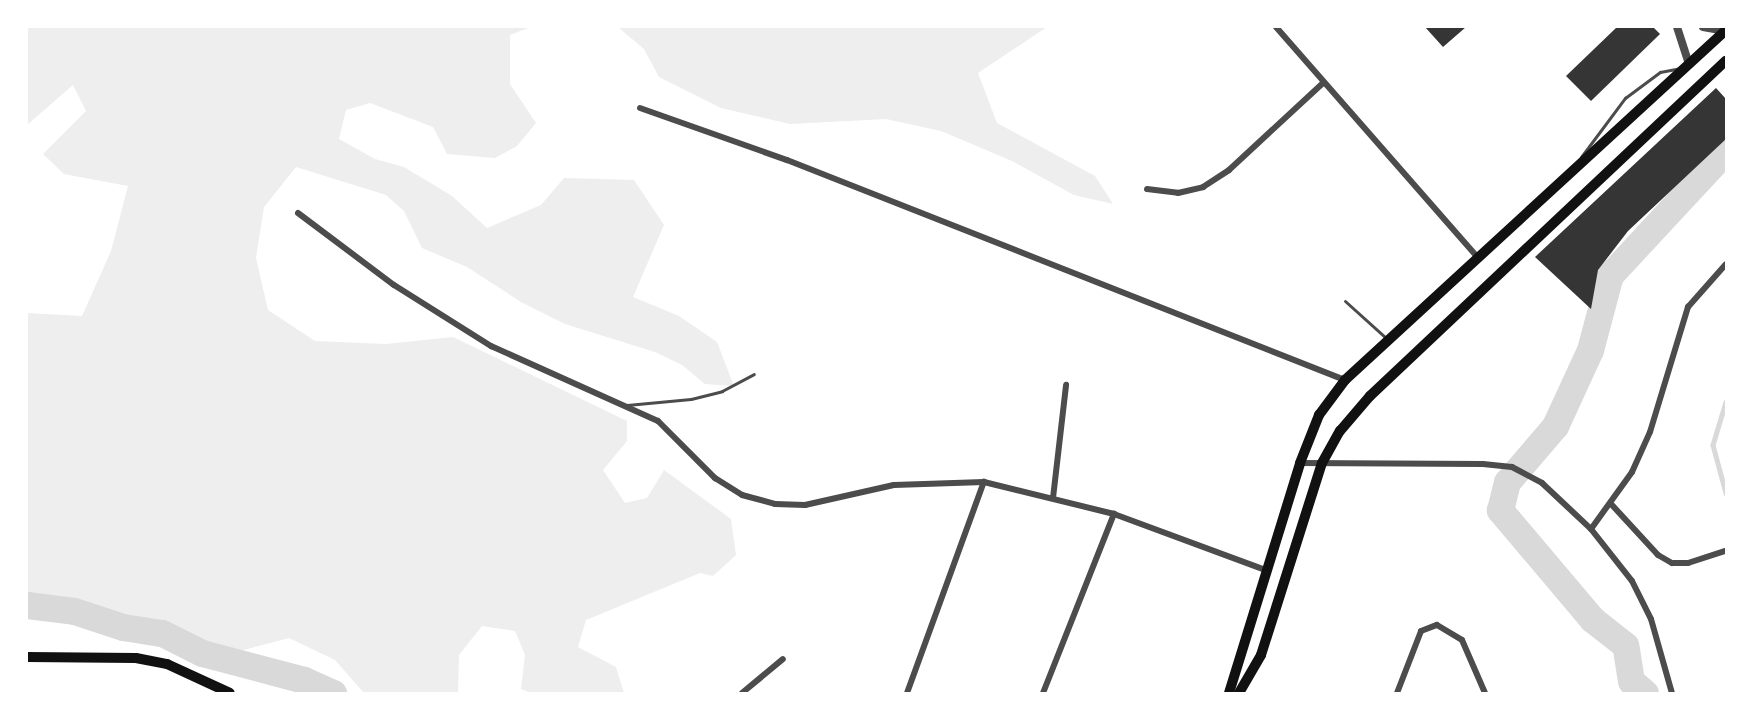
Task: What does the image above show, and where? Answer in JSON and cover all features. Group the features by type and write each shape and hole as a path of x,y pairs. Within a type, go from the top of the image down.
{"main road":[{"path":"1229,693 1300,463 1319,416 1345,380 1479,260 1574,166 1726,31"},
{"path":"1239,693 1248,682 1261,655 1322,463 1340,430 1370,396 1725,63"},
{"path":"27,657 136,658 167,664 230,693"}],"street":[{"path":"1677,27 1687,65"},
{"path":"1703,27 1726,31"},
{"path":"1277,28 1322,84 1479,260"},
{"path":"1147,189 1178,193 1203,187 1229,170 1322,84"},
{"path":"640,108 787,160 1345,380"},
{"path":"298,213 394,285 491,346 658,421 715,478 742,495 775,504 824,501 894,484 984,482 1114,514 1268,571"},
{"path":"1591,529 1612,505 1632,472 1650,432 1688,307 1726,264"},
{"path":"1053,498 1066,386"},
{"path":"1300,463 1483,464 1512,467 1542,483 1591,529 1632,581 1651,620 1672,693"},
{"path":"907,693 984,482"},
{"path":"1612,505 1658,555 1672,563 1688,563 1726,551"},
{"path":"1043,693 1114,514"},
{"path":"1397,693 1421,631 1437,625 1462,640 1485,693"},
{"path":"742,693 783,659"}],"lane":[{"path":"1574,166 1625,98 1660,72 1687,65"},
{"path":"1345,301 1389,340"},
{"path":"625,405 691,399 722,391 754,374"}],"shaded area":[{"path":"27,27 531,27 510,35 510,84 536,123 517,146 495,158 447,154 433,127 370,103 346,110 339,139 375,159 404,167 452,196 487,228 541,205 564,178 634,180 664,225 633,297 679,316 717,342 734,386 705,384 682,365 655,352 565,324 521,302 467,267 422,248 404,211 386,195 296,167 264,207 256,258 268,310 315,341 386,344 453,337 627,421 627,441 603,470 625,503 647,498 664,470 731,519 736,555 713,576 700,573 586,620 578,647 616,667 624,693 531,693 521,689 525,655 515,631 482,626 459,655 458,693 364,693 335,660 289,638 236,652 130,615 57,597 27,605 27,313 82,316 111,251 128,186 64,174 43,154 86,111 73,85 27,125"},
{"path":"609,27 1047,27 978,73 997,123 1095,176 1113,204 1074,195 1012,161 941,131 886,119 790,124 721,108 659,77 644,49 619,28"}],"building":[{"path":"1425,27 1466,27 1443,47"},
{"path":"1617,27 1653,27 1660,34 1591,101 1566,76"},
{"path":"1716,88 1726,99 1726,139 1628,231 1598,270 1591,309 1535,257"}],"waterway":[{"path":"1645,693 1631,681 1625,645 1592,619 1500,510 1507,482 1555,426 1590,350 1610,275 1726,150"},
{"path":"1726,402 1713,445 1726,493"},
{"path":"27,605 74,611 123,627 162,633 202,653 304,680 333,693"}]}
